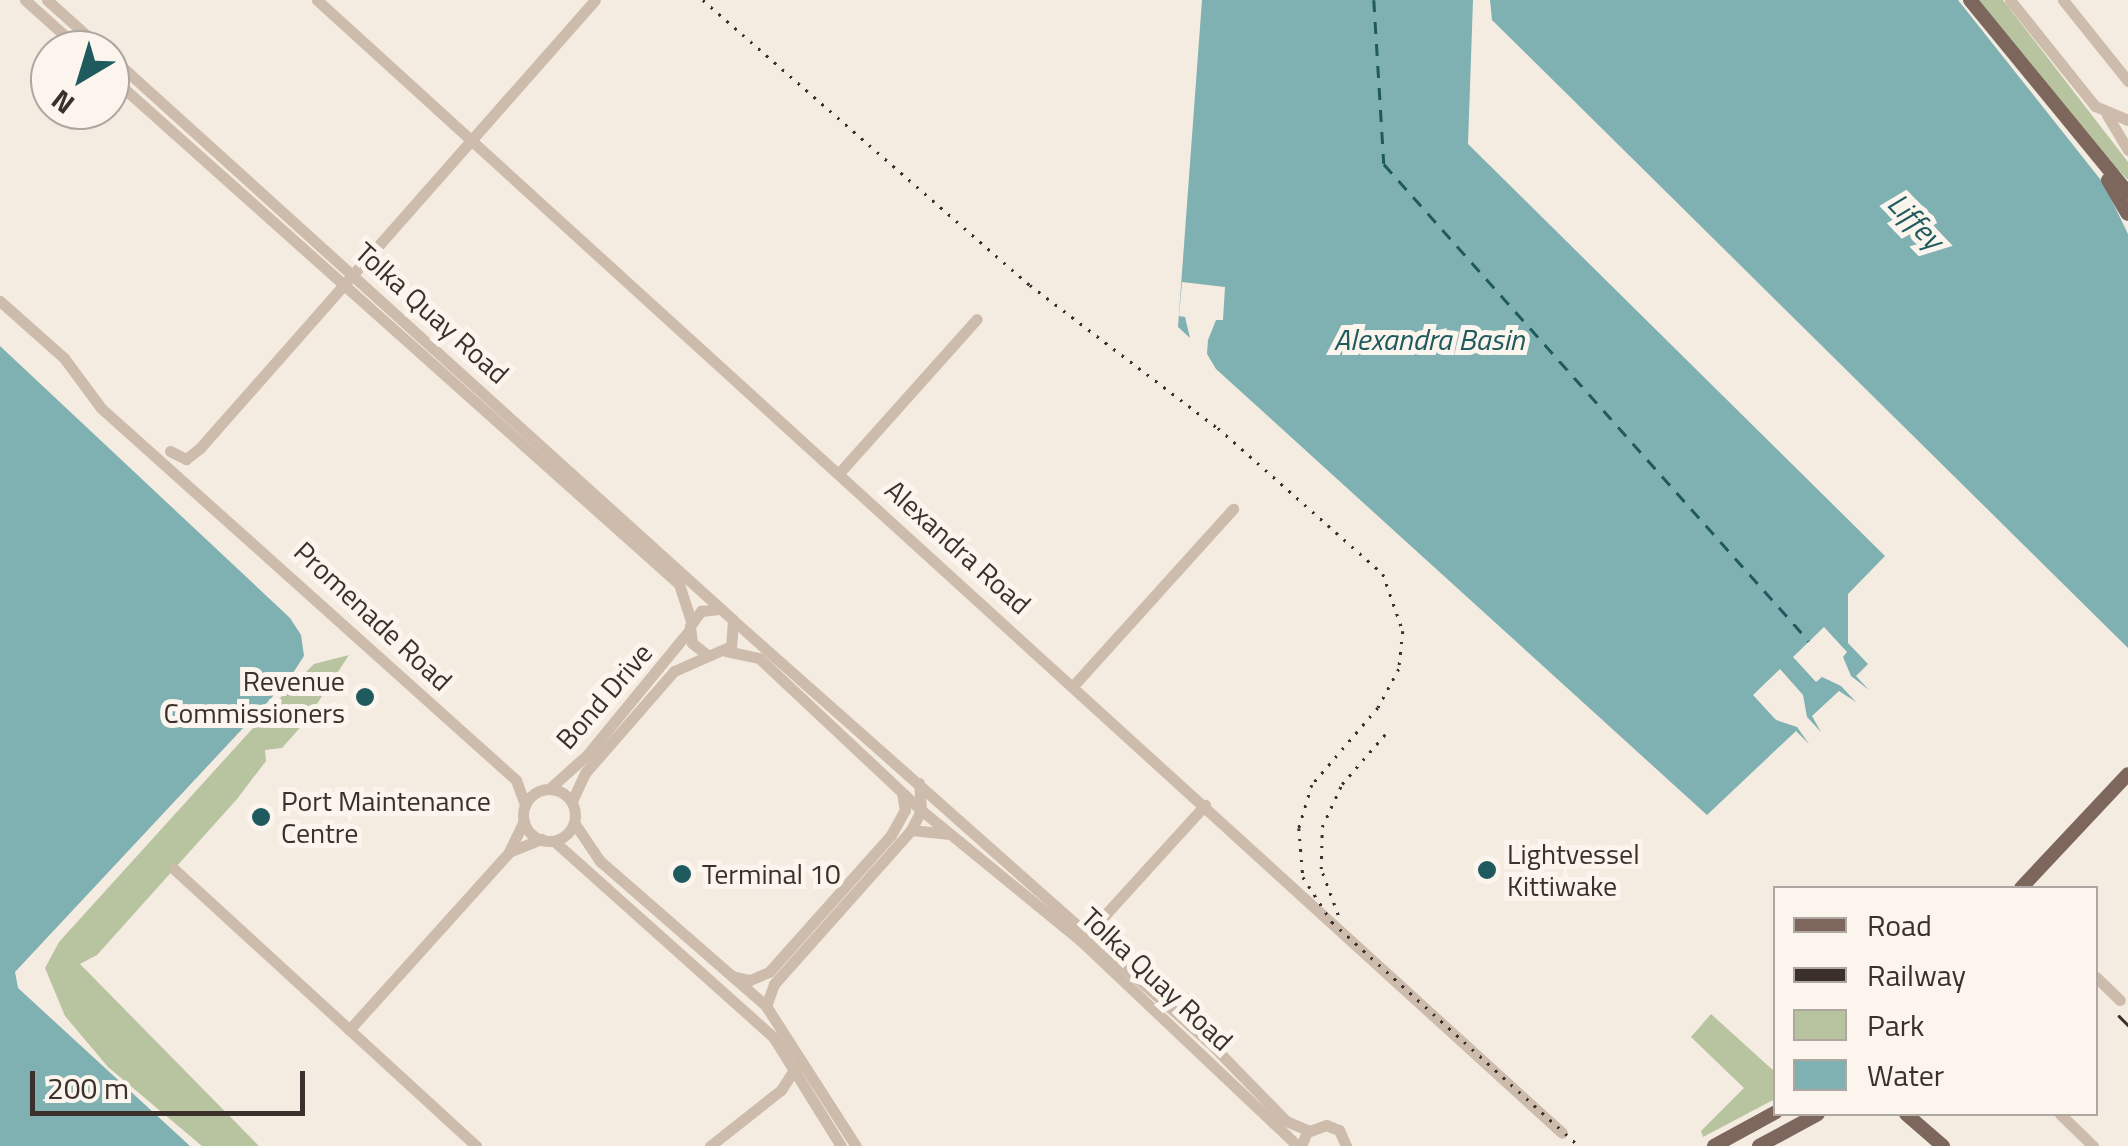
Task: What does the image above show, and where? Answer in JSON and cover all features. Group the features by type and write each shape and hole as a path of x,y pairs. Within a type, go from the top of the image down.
{"main road":[{"path":"1970,0 2095,159 2128,193"},
{"path":"2095,159 2128,214"},
{"path":"2022,886 2128,774"},
{"path":"2105,798 2128,783"},
{"path":"1714,1146 1773,1114"},
{"path":"1759,1146 1814,1116"},
{"path":"1908,1116 1939,1145"}],"street":[{"path":"26,0 59,30"},
{"path":"47,0 81,30"},
{"name":"Alexandra Road","path":"317,0 1206,804 1562,1133"},
{"path":"170,452 190,457 474,142 595,0"},
{"path":"2010,0 2107,115 2128,150"},
{"path":"2062,0 2128,81"},
{"name":"Tolka Quay Road","path":"130,74 719,609"},
{"name":"Tolka Quay Road","path":"130,94 679,584 690,626"},
{"path":"2107,115 2128,120"},
{"name":"Promenade Road","path":"0,301 64,358 101,408 176,470 516,780 524,805"},
{"path":"840,472 978,319"},
{"path":"1073,686 1233,509"},
{"path":"719,609 733,620 734,640 726,650 706,654 690,626 719,609"},
{"name":"Tolka Quay Road","path":"733,620 986,843 1300,1146"},
{"name":"Bond Drive","path":"550,788 587,755 690,626"},
{"name":"Tolka Quay Road","path":"726,650 760,658 902,794 1085,937 1220,1052 1279,1115 1309,1130 1330,1126 1346,1146"},
{"name":"Bond Drive","path":"572,802 585,773 674,671 706,654"},
{"path":"766,1006 774,984 911,830 921,810 918,783"},
{"path":"350,1030 509,852 524,821 524,805 550,788 572,802 574,824 600,861 766,1006 856,1146"},
{"path":"724,972 750,980 769,972 890,835 905,810 902,794"},
{"path":"1085,937 1206,804"},
{"path":"524,821 740,1003 796,1067 840,1146"},
{"path":"509,852 547,840 574,824"},
{"path":"911,830 939,830 958,838"},
{"path":"977,854 986,843"},
{"path":"174,869 476,1146"},
{"path":"2098,979 2120,1000"},
{"path":"710,1146 781,1090 796,1067"},
{"path":"781,1090 794,1089 819,1108"},
{"path":"2062,1116 2093,1146"},
{"path":"1300,1146 1309,1130"}],"green space":[{"path":"1975,0 2003,0 2128,162 2128,180 2076,127"},
{"path":"349,655 305,722 282,748 265,750 266,761 237,799 97,955 80,964 259,1146 202,1146 108,1067 65,1016 45,968 59,942 282,696 314,664"},
{"path":"1711,1014 1773,1070 1773,1100 1703,1137 1701,1131 1744,1088 1691,1037"}],"water":[{"name":"Alexandra Basin","path":"1202,0 1473,0 1468,144 1885,556 1848,594 1848,643 1868,664 1856,676 1869,690 1851,676 1843,657 1847,652 1824,627 1793,657 1816,682 1822,677 1841,686 1856,702 1839,691 1812,716 1821,732 1807,717 1803,695 1780,669 1753,695 1776,720 1797,727 1809,744 1796,731 1707,815 1216,369 1207,354 1208,340 1216,320 1223,320 1225,287 1182,282 1179,316 1185,317 1190,338 1178,327"},
{"name":"Liffey","path":"1490,0 1958,0 2104,184 2128,234 2128,648 1492,20"},
{"path":"0,346 290,618 301,635 304,656 289,679 15,972 18,988 190,1146 0,1146"}],"ferry route":[{"path":"1374,0 1384,164 1809,641"}],"tram line":[{"path":"2119,1016 2128,1025"}],"railway":[{"path":"703,0 1030,285 1218,428 1383,574 1403,631 1399,669 1378,708 1312,785 1299,828 1303,877 1332,922 1579,1146"},
{"path":"1338,915 1321,869 1322,827 1342,784 1388,731"}],"place":[{"name":"Revenue Commissioners","path":"365,697"},
{"name":"Port Maintenance Centre","path":"261,817"},
{"name":"Lightvessel Kittiwake","path":"1487,870"},
{"name":"Terminal 10","path":"682,874"}]}
